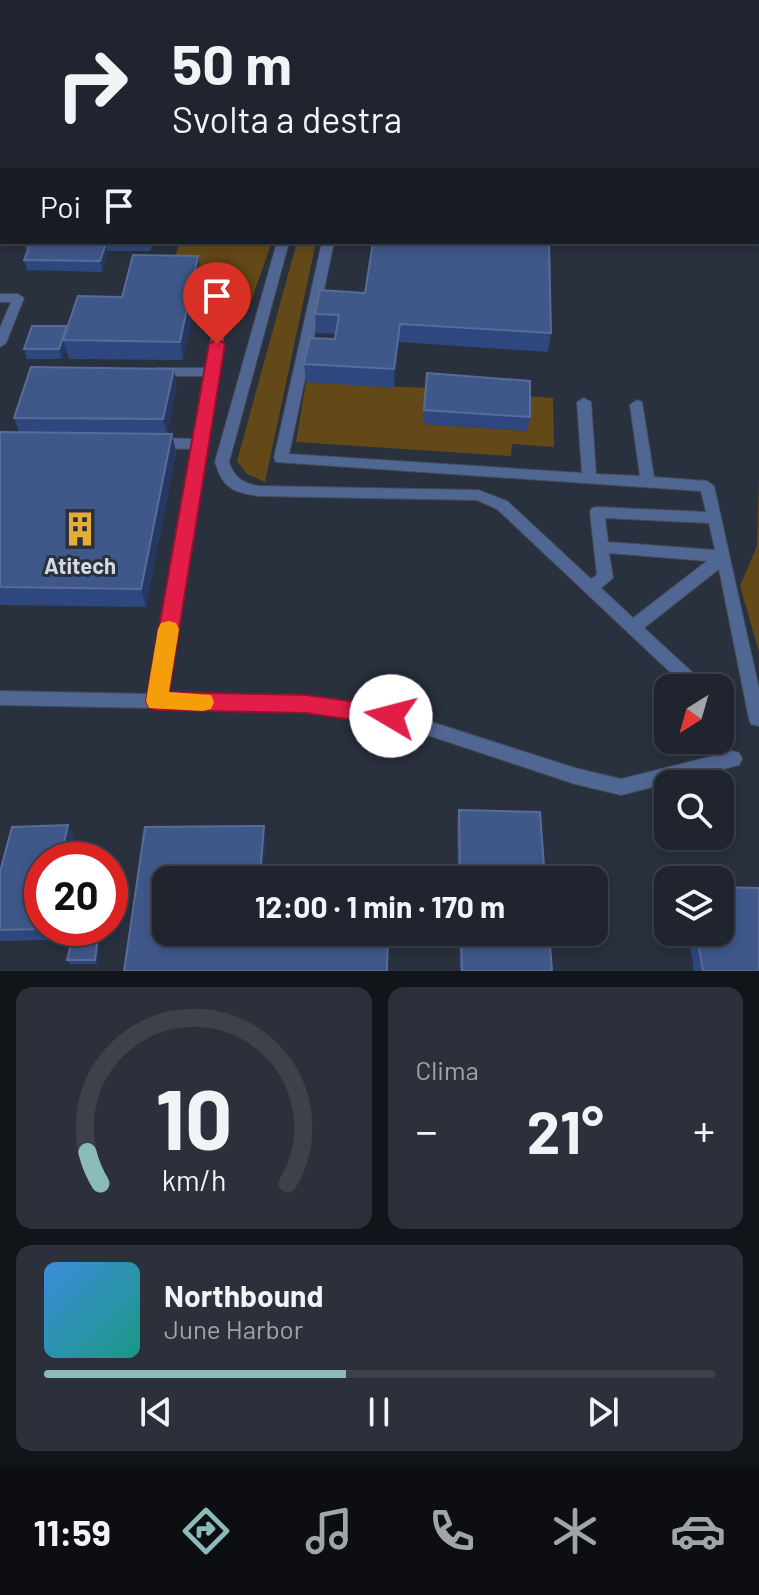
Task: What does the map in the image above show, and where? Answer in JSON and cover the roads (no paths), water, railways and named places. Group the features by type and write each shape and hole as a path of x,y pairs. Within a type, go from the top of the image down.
{"lane":[{"path":"282,244 222,462 227,478 244,489 258,491 478,495 502,505 683,674"},
{"path":"328,244 281,458 707,486 757,719"},
{"path":"0,298 18,298 0,343"},
{"path":"156,701 221,316"},
{"path":"150,372 212,372"},
{"path":"584,402 589,478"},
{"path":"637,405 648,482"},
{"path":"137,443 200,444"},
{"path":"590,588 605,578 597,512 715,518"},
{"path":"601,547 724,557"},
{"path":"632,628 724,557"},
{"path":"0,698 306,704 391,716 575,776 621,787 733,759"}],"place":[{"name":"Atitech","path":"80,529"}]}
